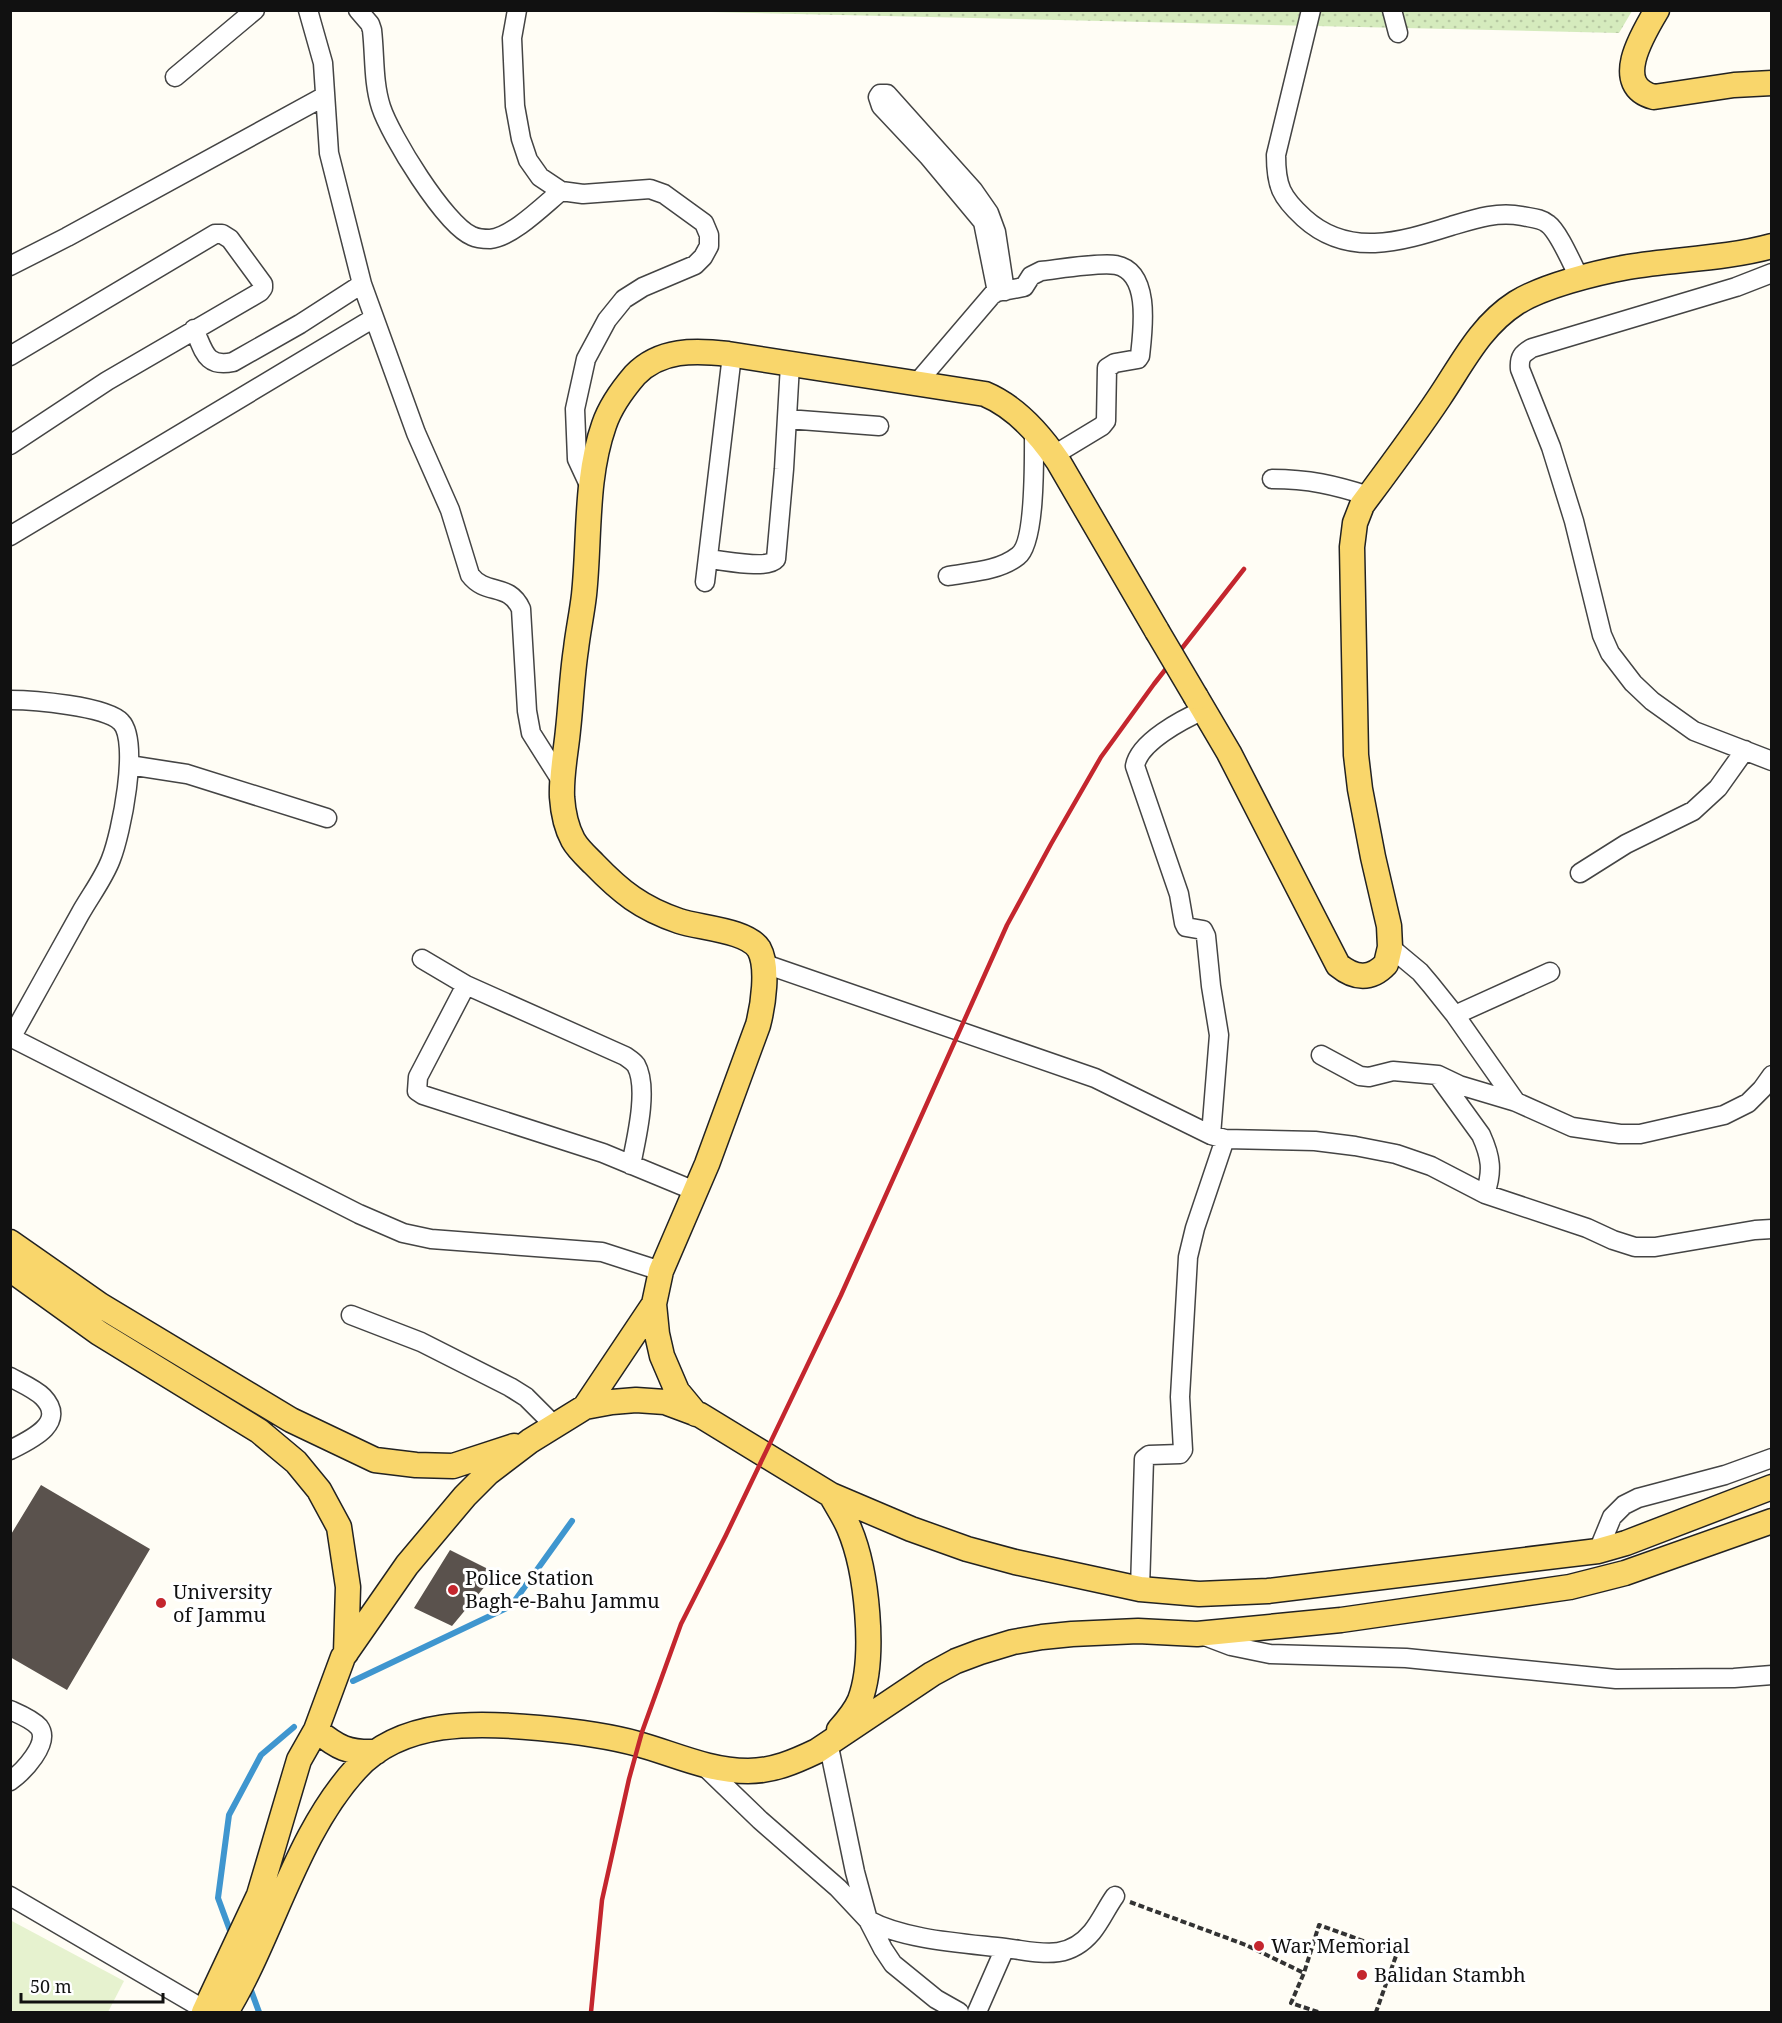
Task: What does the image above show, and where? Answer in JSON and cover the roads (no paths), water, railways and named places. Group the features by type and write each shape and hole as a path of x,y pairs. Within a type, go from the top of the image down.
{"main road":[{"path":"1657,10 1644,33 1631,69 1632,80 1637,89 1646,95 1654,97 1734,85 1772,83"},
{"path":"696,1414 677,1390 662,1356 654,1304 662,1270 707,1164 755,1034 762,1009 764,978 759,949 741,936 680,921 634,901 575,844 566,827 562,798 589,545 590,487 604,424 616,400 636,375 654,361 671,354 697,351 985,394 1014,411 1034,430 1054,455 1200,703 1260,813 1338,965 1346,972 1366,976 1373,975 1386,964 1390,947 1389,926 1373,857 1356,755 1352,547 1358,514 1472,346 1491,323 1514,304 1531,294 1629,267 1718,256 1772,246"},
{"path":"10,1242 100,1305 291,1420 375,1460 416,1465 453,1466 530,1441"},
{"path":"10,1269 99,1333 259,1431 296,1462 319,1490 339,1527 348,1587 346,1653"},
{"path":"585,1407 654,1304"},
{"path":"269,1900 299,1760 316,1730 346,1653 407,1565 465,1496 488,1473 530,1441 585,1407 636,1400 665,1402 696,1414 831,1495 900,1525 967,1549 1015,1562 1140,1589 1199,1594 1268,1591 1598,1551 1626,1543 1772,1487"},
{"path":"828,1742 850,1718 859,1701 866,1676 869,1647 864,1590 855,1550 849,1528 831,1495"},
{"path":"216,2007 269,1900 301,1856 327,1807 356,1768 376,1752 417,1732 467,1724 501,1724 564,1730 638,1744 728,1770 770,1769 796,1761 816,1751 932,1674 956,1661 980,1652 1042,1637 1138,1631 1197,1634 1341,1620 1570,1587 1625,1573 1772,1521"},
{"path":"316,1730 329,1742 340,1747 355,1752 376,1752"}],"street":[{"path":"175,77 255,10"},
{"path":"308,10 323,63 330,153 362,284 416,433 450,510 470,575 477,583 496,589 518,601 521,609 526,711 531,733 562,782"},
{"path":"358,10 370,24 372,30 376,91 389,127 412,167 462,230 472,237 487,239 498,237 509,232 561,191"},
{"path":"517,10 512,38 515,106 521,140 528,160 540,177 561,191 583,194 650,189 664,194 704,223 709,234 709,246 704,257 694,265 643,287 624,299 607,320 586,359 575,409 577,459 590,487"},
{"path":"1311,10 1276,155 1279,189 1289,205 1331,237 1366,244 1415,237 1476,218 1499,214 1537,219 1549,224 1556,233 1580,279"},
{"path":"1392,10 1398,33"},
{"path":"880,94 887,94 973,190 989,213 996,232 1001,292 983,222 928,156 881,106 878,98 880,94"},
{"path":"10,266 325,96"},
{"path":"10,356 215,234 222,234 230,239 260,279 263,288 260,292 107,381 10,445"},
{"path":"916,384 988,299 1001,292 1024,287 1031,276 1041,271 1115,265 1128,269 1135,276 1139,285 1142,320 1140,356 1138,359 1115,363 1107,368 1106,421 1102,426 1054,455"},
{"path":"1772,273 1532,348 1519,359 1520,369 1551,447 1602,635 1610,653 1633,683 1652,701 1694,731 1772,761"},
{"path":"194,329 211,361 221,364 233,362 300,324 362,284"},
{"path":"10,536 374,318"},
{"path":"705,582 732,355"},
{"path":"708,559 760,564 770,564 776,559 790,364"},
{"path":"787,419 879,426"},
{"path":"948,576 986,570 1008,563 1025,549 1032,497 1034,430"},
{"path":"1272,478 1324,483 1369,496"},
{"path":"10,700 56,702 116,717 128,734 129,765 122,818 111,859 11,1038 403,1233 431,1239 602,1252 662,1270"},
{"path":"1140,1589 1144,1459 1149,1455 1180,1454 1183,1450 1180,1396 1188,1257 1218,1137 1219,1035 1206,936 1203,930 1186,927 1184,923 1179,894 1135,766 1137,757 1142,751 1200,703"},
{"path":"1580,873 1626,844 1693,811 1718,788 1744,750"},
{"path":"129,765 187,774 327,818"},
{"path":"1390,947 1420,972 1455,1015 1516,1102"},
{"path":"422,959 466,985 634,1062 639,1072 641,1101 639,1126 631,1165"},
{"path":"762,963 1095,1078 1218,1137 1315,1141 1396,1154 1431,1166 1485,1194 1635,1246 1655,1247 1772,1229"},
{"path":"1455,1015 1550,972"},
{"path":"466,985 418,1077 417,1090 423,1095 603,1153 695,1191"},
{"path":"1321,1055 1360,1076 1369,1077 1394,1071 1438,1075 1516,1102 1572,1127 1620,1134 1640,1134 1724,1114 1748,1103 1772,1075"},
{"path":"1438,1075 1486,1144 1491,1172 1485,1194"},
{"path":"351,1315 421,1342 510,1387 526,1397 555,1426"},
{"path":"10,1377 42,1396 51,1411 50,1423 17,1446"},
{"path":"1598,1551 1612,1517 1624,1505 1638,1498 1725,1474 1767,1457"},
{"path":"1197,1634 1232,1646 1270,1654 1406,1658 1616,1679 1734,1678 1772,1675"},
{"path":"10,1710 37,1725 42,1736 39,1747 30,1762 10,1781"},
{"path":"828,1742 855,1872 868,1920 883,1949 894,1964 936,1999 959,2013"},
{"path":"702,1764 760,1820 838,1888 868,1920 884,1929 903,1934 1053,1953 1077,1947 1093,1930 1115,1896"},
{"path":"10,1896 216,2007"},
{"path":"977,2013 1005,1948"}],"waterway":[{"path":"353,1681 511,1606 572,1521"},
{"path":"232,1936 218,1898 229,1815 261,1755 294,1727"},
{"path":"249,1985 259,2012"}],"railway":[{"path":"591,2012 602,1900 629,1779 642,1732 681,1624 841,1295 1007,925 1101,757 1154,684 1244,569"}],"place":[{"name":"Police Station Bagh-e-Bahu Jammu","path":"453,1590"},
{"name":"University of Jammu","path":"161,1603"},
{"name":"War Memorial","path":"1259,1946"},
{"name":"Balidan Stambh","path":"1362,1975"}]}
